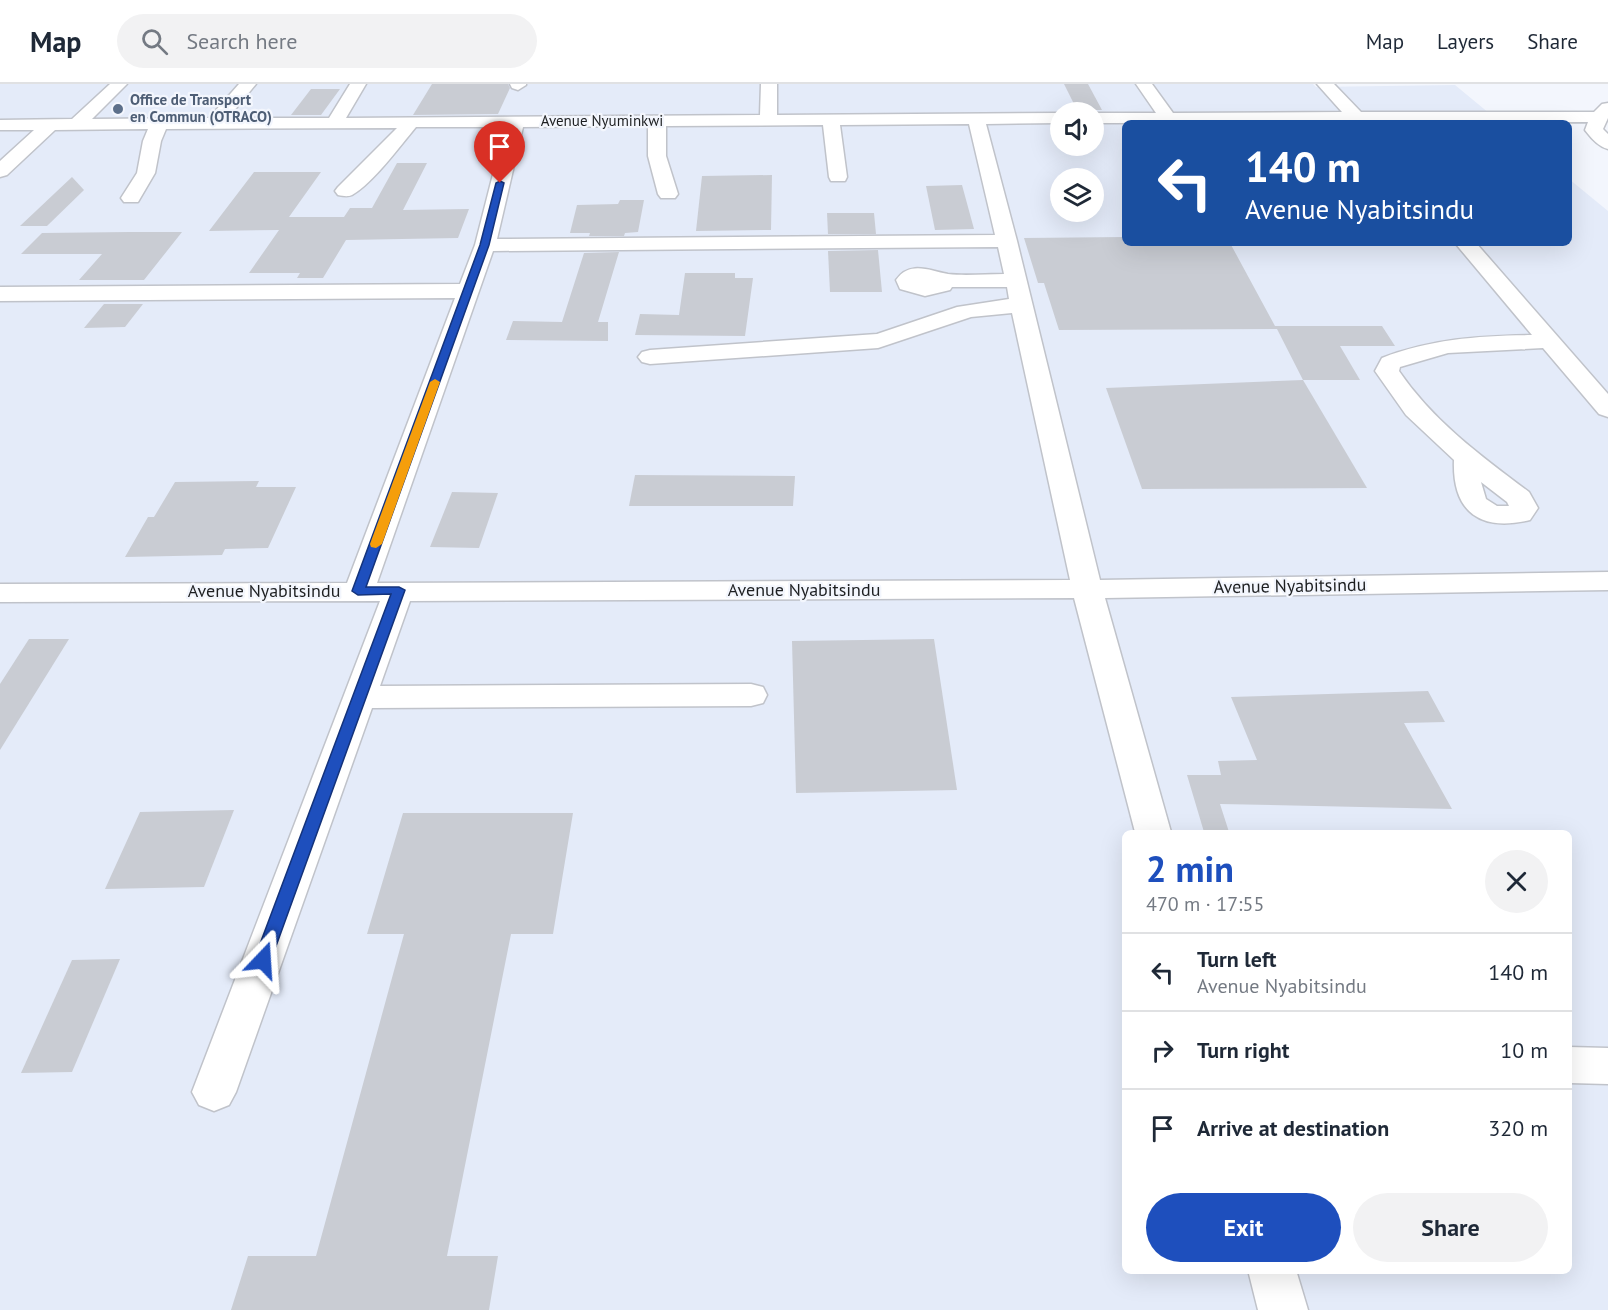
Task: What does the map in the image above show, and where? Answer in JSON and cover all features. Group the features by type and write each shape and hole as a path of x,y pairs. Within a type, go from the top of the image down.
{"street":[{"path":"76,125 119,84"},
{"path":"213,125 248,84"},
{"path":"334,123 358,84"},
{"path":"768,119 769,84"},
{"path":"1144,84 1168,118"},
{"path":"1325,84 1358,120"},
{"path":"1104,118 1358,120 1603,112 1594,130 1608,144"},
{"path":"975,118 1007,241 1087,589 1152,830"},
{"name":"Avenue Nyuminkwi","path":"0,125 1050,118"},
{"path":"831,119 838,177"},
{"path":"657,121 657,156 668,194"},
{"path":"358,591 485,245 515,122"},
{"path":"345,191 366,172 411,123"},
{"path":"0,171 50,125"},
{"path":"131,198 146,173 152,141 159,125"},
{"path":"891,264 1007,241"},
{"path":"485,245 760,243 891,264 943,280 1016,282"},
{"path":"756,267 760,243"},
{"path":"1468,246 1608,409"},
{"path":"0,294 468,291"},
{"path":"650,357 878,341 905,334 959,313 984,308 1022,306"},
{"path":"1467,459 1436,434 1395,383 1387,371 1390,363 1410,354 1443,346 1479,342 1549,341"},
{"path":"1576,372 1608,372"},
{"name":"Avenue Nyabitsindu","path":"0,593 1087,589 1608,581"},
{"path":"214,1092 399,590"},
{"path":"359,697 751,695"},
{"path":"1572,1065 1608,1066"},
{"path":"1273,1274 1283,1310"}],"shaded area":[{"path":"0,84 1313,84 1316,87 1455,85 1497,120 1122,120 1122,246 1572,246 1572,181 1608,211 1608,1310 0,1310"}],"building":[{"path":"432,84 508,84 510,88 498,114 413,115"},
{"path":"1064,84 1088,84 1098,102 1073,102"},
{"path":"311,89 340,89 321,115 291,115"},
{"path":"397,163 427,163 403,210 469,209 458,238 346,240 323,278 297,278 300,273 249,273 279,230 209,231 254,172 321,172 289,217 344,217 350,208 372,208"},
{"path":"772,175 771,230 696,231 702,176"},
{"path":"72,177 84,190 47,226 20,226"},
{"path":"962,185 974,229 935,230 926,186"},
{"path":"620,200 644,200 638,232 625,233 624,236 589,236 590,233 570,233 577,205 618,204"},
{"path":"827,213 874,213 876,234 828,234"},
{"path":"182,232 144,280 79,280 102,254 21,254 42,233"},
{"path":"1122,237 1122,246 1232,246 1275,326 1382,326 1395,346 1340,346 1360,380 1303,380 1277,329 1059,330 1044,283 1038,283 1024,238"},
{"path":"878,250 882,292 830,292 828,251"},
{"path":"619,252 598,322 608,322 608,341 506,340 513,321 562,322 584,253"},
{"path":"685,273 735,273 735,278 753,278 745,336 635,335 640,314 679,315"},
{"path":"104,304 143,304 125,327 84,328"},
{"path":"1303,380 1367,488 1142,489 1106,388"},
{"path":"635,475 795,476 793,506 629,506"},
{"path":"259,481 256,487 296,487 268,548 225,549 222,555 125,557 148,517 154,517 175,482"},
{"path":"452,492 498,493 479,548 430,547"},
{"path":"29,639 69,639 0,750 0,684"},
{"path":"934,639 957,790 796,793 792,641"},
{"path":"1428,691 1445,722 1404,723 1452,809 1220,804 1228,830 1203,830 1187,775 1221,775 1218,761 1257,760 1231,697"},
{"path":"234,810 204,887 105,889 140,812"},
{"path":"403,813 573,813 553,934 511,934 447,1256 498,1256 489,1310 231,1310 248,1256 316,1256 404,934 367,934"},
{"path":"120,959 72,1072 21,1073 72,960"}],"slow traffic":[{"path":"376,544 435,382"}],"place":[{"name":"Office de Transport en Commun (OTRACO)","path":"118,109"}],"route":[{"path":"263,960 399,590 358,591 485,245 500,183"}]}
